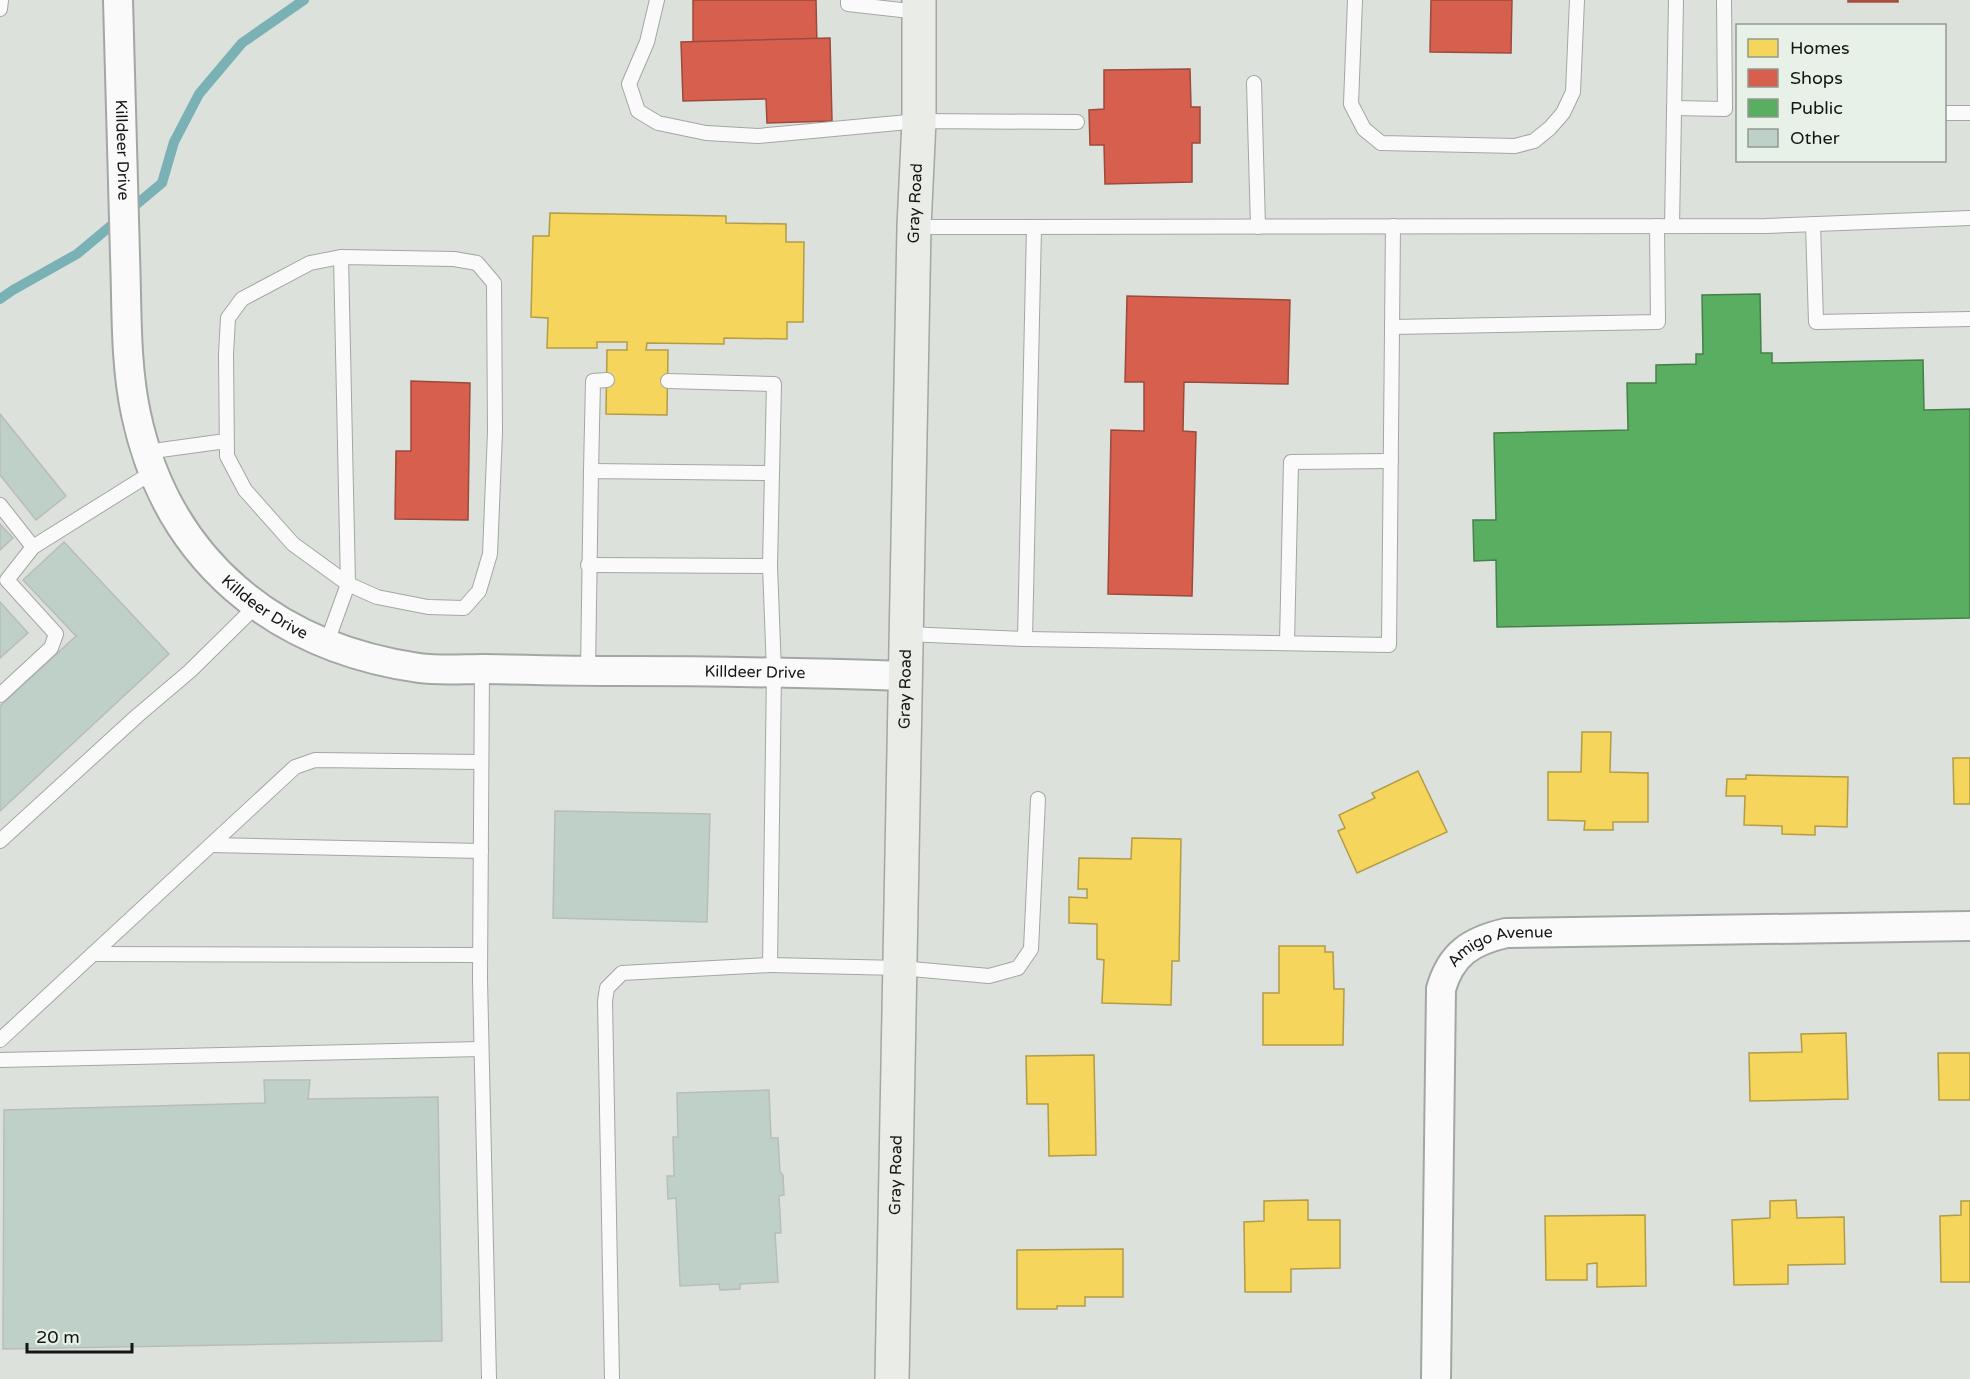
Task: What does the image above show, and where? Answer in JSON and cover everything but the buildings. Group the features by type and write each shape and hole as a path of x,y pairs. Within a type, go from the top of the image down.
{"street":[{"name":"Killdeer Drive","path":"118,0 127,314 134,399 150,462 170,508 197,549 219,573 256,606 326,645 358,656 422,668 774,671 905,676"},
{"name":"Gray Road","path":"892,1379 914,227 920,121 919,6"},
{"name":"Amigo Avenue","path":"1436,1379 1441,990 1444,979 1460,953 1486,938 1506,933 1970,926"}],"lane":[{"path":"0,9 1,0"},
{"path":"657,0 647,42 629,84 638,111 658,123 706,133 758,136 920,121 1077,122"},
{"path":"848,0 848,4 919,6"},
{"path":"1354,0 1351,104 1364,129 1381,143 1515,147 1534,141 1550,128 1563,113 1573,92 1578,0"},
{"path":"1672,226 1676,0"},
{"path":"1674,108 1731,109 1724,0"},
{"path":"1254,83 1258,227"},
{"path":"1946,113 1970,113"},
{"path":"914,227 1672,226 1970,218"},
{"path":"1813,224 1816,322 1970,319"},
{"path":"906,634 1025,639 1389,645 1393,226"},
{"path":"1392,327 1658,322 1657,226"},
{"path":"1025,639 1034,227"},
{"path":"326,645 348,584 341,257"},
{"path":"341,257 454,259 477,262 494,283 495,432 490,554 479,591 464,608 428,607 377,597 348,584 293,544 245,490 227,456 228,318 242,299 310,262 341,257"},
{"path":"588,671 588,565 593,381 607,380"},
{"path":"668,381 774,384 770,566 774,671 770,965"},
{"path":"4,582 33,547 150,462 226,441"},
{"path":"1287,643 1291,462 1391,461"},
{"path":"591,471 772,473"},
{"path":"0,505 33,547"},
{"path":"588,565 770,566"},
{"path":"0,695 51,648 56,634 7,579 4,582"},
{"path":"0,841 136,716 190,671 256,606"},
{"path":"482,669 480,955 489,1379"},
{"path":"0,1040 295,767 315,760 481,762"},
{"path":"612,1379 605,1001 607,988 622,973 770,965 900,968 989,976 1018,968 1031,949 1038,799"},
{"path":"211,845 481,851"},
{"path":"93,954 480,955"},
{"path":"0,1060 481,1049"}],"waterway":[{"path":"0,299 77,254 162,183 174,142 199,94 242,43 304,0"}]}
